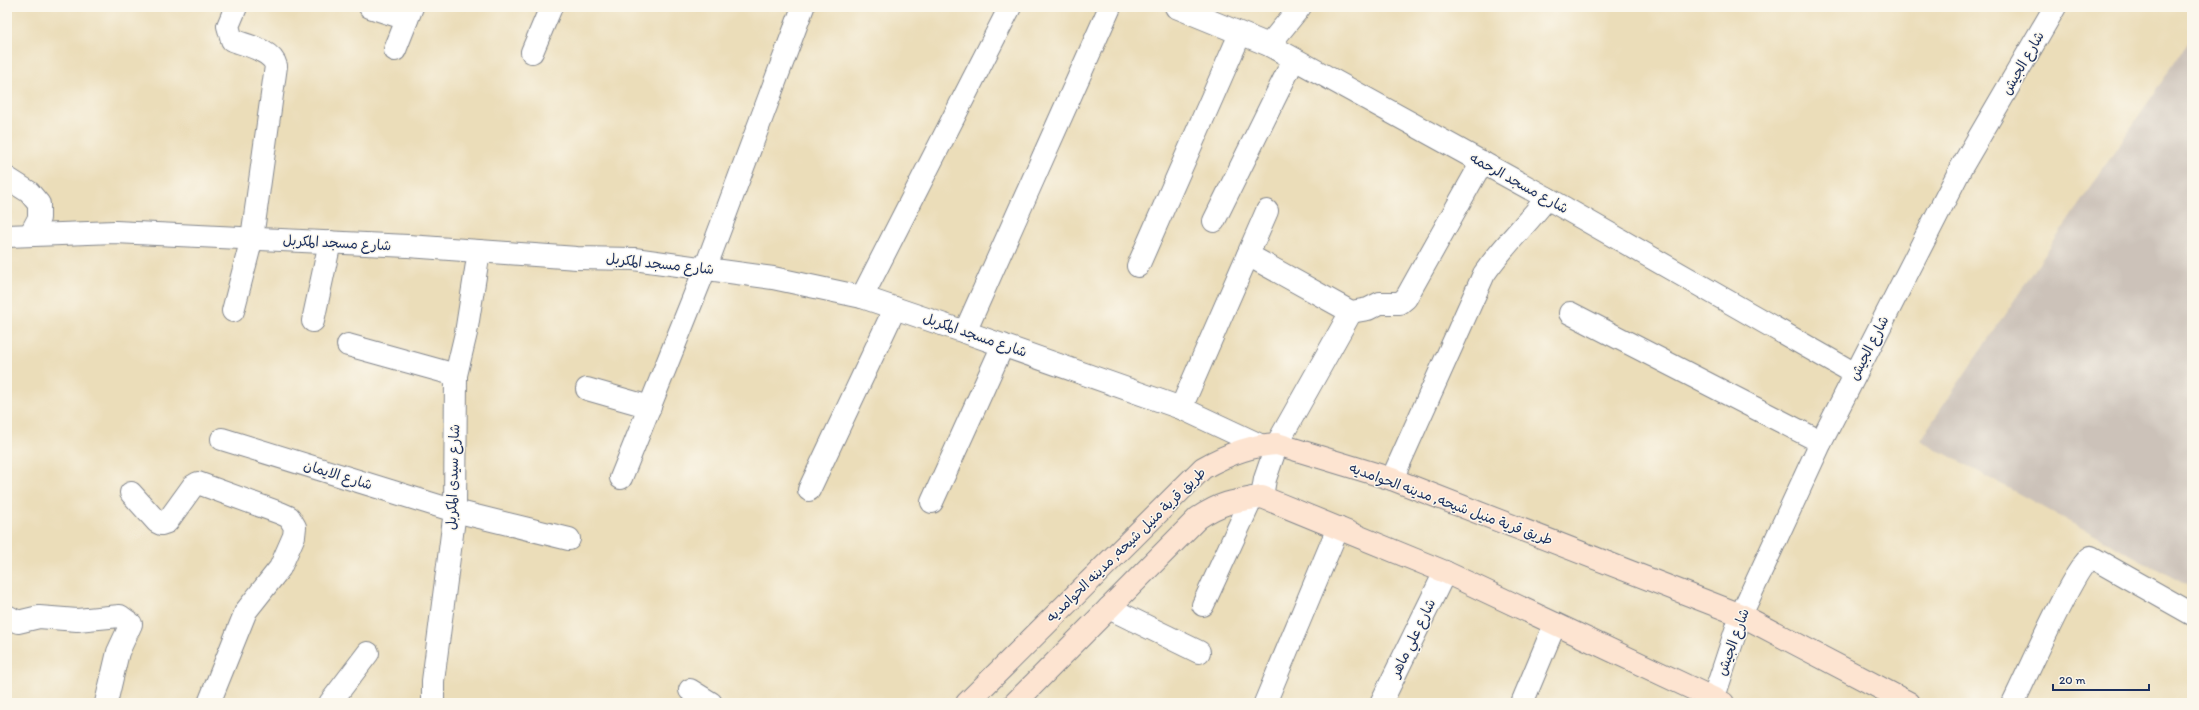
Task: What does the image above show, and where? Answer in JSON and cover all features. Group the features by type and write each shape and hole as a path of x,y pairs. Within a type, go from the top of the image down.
{"main road":[{"name":"طريق قرية منيل شيحه, مدينه الحوامديه","path":"967,703 1203,468 1226,455 1265,470 1392,479 1741,615 1909,703"},
{"name":"طريق قرية منيل شيحه, مدينه الحوامديه","path":"1265,470 1338,528 1445,572 1716,701"},
{"name":"طريق قرية منيل شيحه, مدينه الحوامديه","path":"1015,703 1198,518 1232,500 1265,470"}],"street":[{"path":"233,311 252,238 276,66 274,60 266,53 232,40 228,26 236,7"},
{"path":"370,7 410,13 395,50"},
{"path":"532,52 551,7"},
{"path":"621,478 705,269 803,7"},
{"path":"862,297 1010,7"},
{"path":"965,332 1110,7"},
{"name":"شارع مسجد الرحمه","path":"1176,7 1269,45 1547,198 1856,374"},
{"path":"1269,45 1300,7"},
{"name":"شارع الجيش","path":"1716,701 1741,615 1821,442 1961,168 2055,7"},
{"path":"1138,266 1240,34"},
{"path":"1214,221 1294,59"},
{"path":"1248,255 1351,312 1368,309 1380,303 1400,303 1406,298 1482,162"},
{"path":"7,178 29,192 39,204 39,218 30,235"},
{"path":"1392,479 1484,274 1508,242 1528,223 1547,198"},
{"path":"1181,408 1267,211"},
{"name":"شارع مسجد المكربل","path":"7,236 115,232 330,242 634,259 773,278 862,297 1181,408 1265,470"},
{"path":"313,322 330,242"},
{"name":"شارع سيدى المكربل","path":"433,703 433,681 454,511 456,375 466,333 479,251"},
{"path":"809,490 895,308"},
{"path":"1203,605 1265,470 1351,312"},
{"path":"1570,313 1821,442"},
{"path":"348,345 456,375"},
{"path":"932,502 1003,345"},
{"path":"587,389 650,407"},
{"name":"شارع الايمان","path":"222,439 454,511 569,539"},
{"path":"131,493 156,522 161,524 167,522 193,486 198,483 280,513 289,518 295,527 294,536 280,568 246,611 212,702"},
{"path":"1265,703 1338,528"},
{"path":"2013,703 2067,593 2085,562 2091,557 2192,614"},
{"name":"شارع علي ماهر","path":"1381,703 1445,572"},
{"path":"1109,608 1199,652"},
{"path":"7,616 18,622 51,617 77,620 120,616 131,624 118,652 106,703"},
{"path":"1522,703 1555,624"},
{"path":"330,703 368,653"},
{"path":"690,690 711,703"}],"shaded area":[{"path":"2192,37 2192,588 1920,440"}]}
